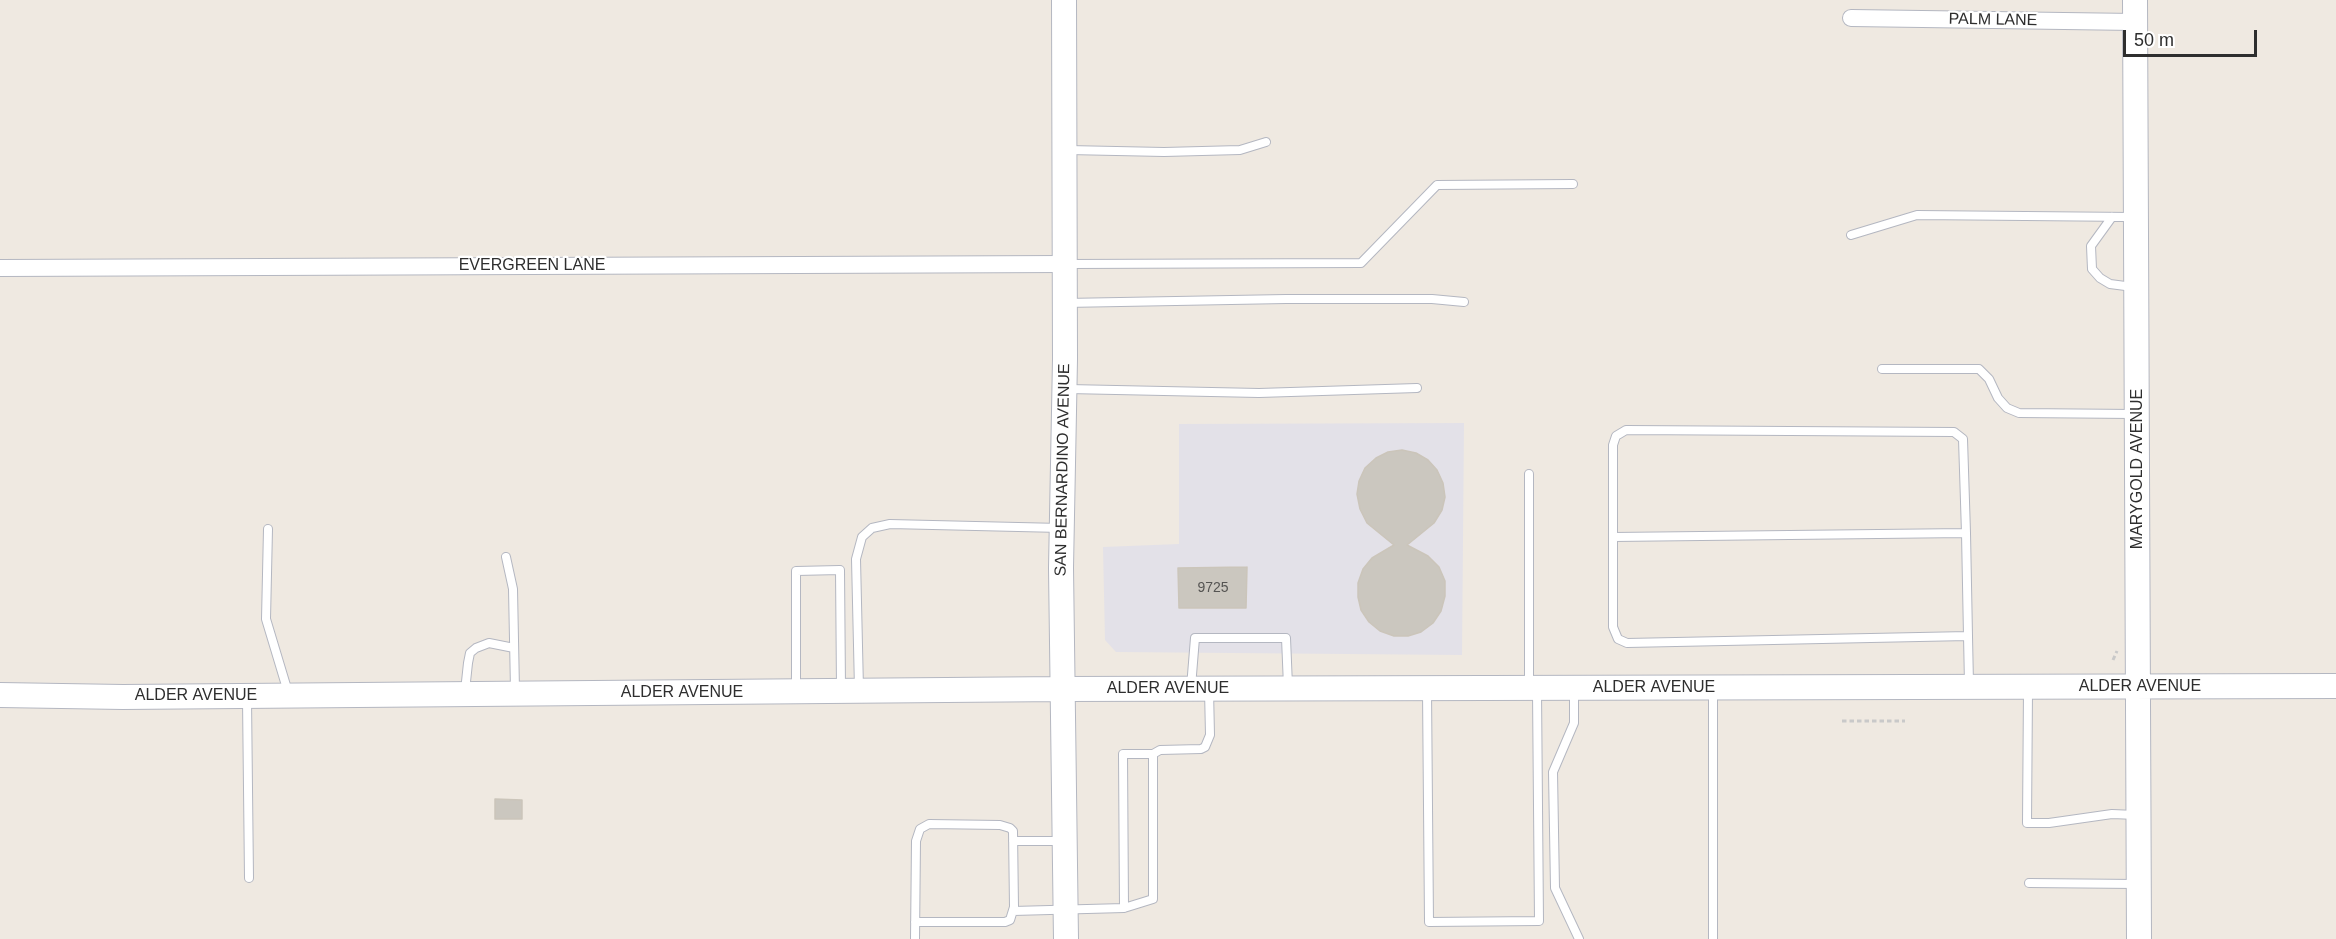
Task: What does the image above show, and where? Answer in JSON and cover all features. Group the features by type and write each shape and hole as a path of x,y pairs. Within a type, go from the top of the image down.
{"main road":[{"name":"SAN BERNARDINO AVENUE","path":"1064,0 1065,303 1061,528 1066,939"},
{"name":"MARYGOLD AVENUE","path":"2135,11 2139,939"},
{"name":"ALDER AVENUE","path":"0,695 289,696 1063,689 2336,686"}],"street":[{"name":"PALM LANE","path":"1851,18 2135,11"},
{"name":"EVERGREEN LANE","path":"0,268 1065,264"}],"lane":[{"path":"1064,150 1144,152 1240,150 1266,142"},
{"path":"1065,264 1361,263 1437,185 1573,184"},
{"path":"1851,235 1917,215 2136,217"},
{"path":"2112,217 2091,246 2091,269 2110,284 2137,288"},
{"path":"1065,303 1286,298 1432,298 1464,302"},
{"path":"1882,369 1979,369 1989,379 1998,398 2007,408 2019,413 2137,414"},
{"path":"1064,389 1259,393 1417,388"},
{"path":"1968,636 1627,643 1618,639 1613,627 1613,445 1616,436 1626,430 1953,432 1963,439 1966,533 1969,687"},
{"path":"1427,689 1430,922 1539,921 1528,474"},
{"path":"850,692 856,559 861,537 872,528 890,524 1061,528"},
{"path":"268,529 266,619 289,696"},
{"path":"1613,537 1966,533"},
{"path":"506,557 513,589 515,694"},
{"path":"796,692 796,571 840,570 841,631 850,692"},
{"path":"1124,908 1123,754 1205,747 1210,735 1200,690 1195,638 1286,638 1288,690"},
{"path":"465,694 468,663 471,653 476,648 489,643 514,648"},
{"path":"2028,687 2027,823 2049,823 2112,814 2139,815"},
{"path":"1713,688 1713,939"},
{"path":"1574,689 1574,723 1553,772 1555,888 1579,939"},
{"path":"247,696 249,878"},
{"path":"1013,911 1124,908 1154,899 1153,753"},
{"path":"915,922 1005,922 1010,920 1013,911 1013,831 1005,826 924,825 916,841 915,922 915,939"},
{"path":"1013,841 1065,841"},
{"path":"2029,883 2139,884"}],"path":[{"path":"2113,660 2117,650"},
{"path":"1842,721 1905,721"}],"shaded area":[{"path":"1464,423 1462,655 1116,652 1105,640 1103,547 1179,544 1179,424"}],"building":[{"path":"1402,450 1416,453 1428,460 1437,470 1443,483 1445,497 1442,510 1434,523 1407,545 1428,556 1439,567 1445,581 1445,596 1441,611 1433,623 1421,632 1408,636 1394,636 1380,631 1369,622 1361,610 1358,583 1363,569 1372,558 1394,545 1367,523 1360,509 1357,494 1359,481 1365,468 1376,458 1388,452"},
{"path":"1247,567 1246,608 1179,608 1178,568"},
{"path":"495,799 522,800 522,819 495,819"}]}
